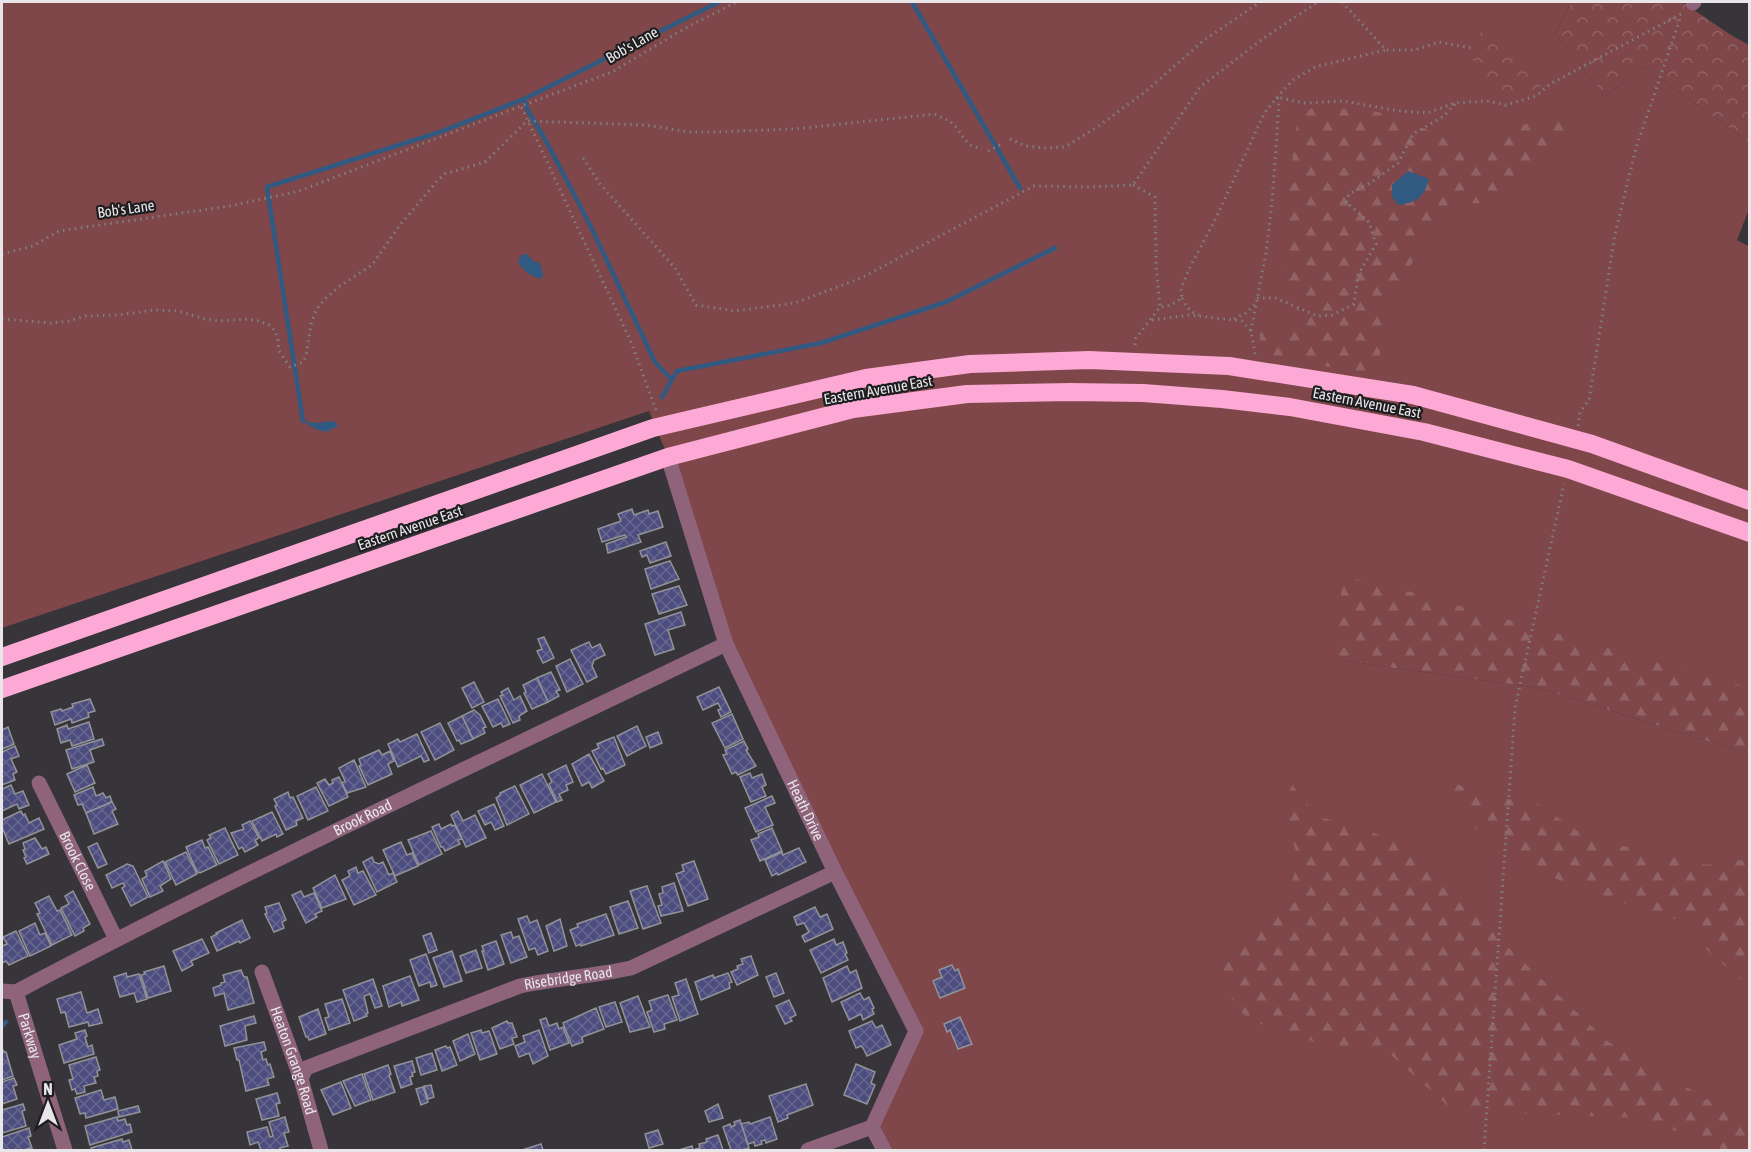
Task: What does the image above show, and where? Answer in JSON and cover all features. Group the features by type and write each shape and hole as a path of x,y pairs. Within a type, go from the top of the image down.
{"highway":[{"name":"Eastern Avenue East","path":"2,657 662,426 866,378 970,364 1089,360 1229,366 1413,395 1575,439 1749,501"},
{"name":"Eastern Avenue East","path":"2,689 668,457 853,409 967,394 1143,393 1290,407 1424,432 1568,469 1749,533"}],"street":[{"name":"Heath Drive","path":"668,457 726,644 916,1031 872,1127"},
{"name":"Brook Road","path":"9,992 726,644"},
{"name":"Brook Close","path":"39,783 116,939"},
{"name":"Risebridge Road","path":"301,1079 306,1068 520,986 542,981 600,975 632,968 836,872"},
{"name":"Heaton Grange Road","path":"262,972 301,1079 321,1150"},
{"name":"Parkway","path":"9,992 65,1150"},
{"path":"808,1150 872,1127 884,1150"}],"path":[{"name":"Bob's Lane","path":"2,254 33,246 59,231 230,206 299,191 612,72 689,26 737,2"},
{"path":"1010,139 1026,146 1065,147 1145,92 1203,41 1260,2"},
{"path":"1133,185 1200,87 1264,38 1318,2"},
{"path":"1342,2 1386,50"},
{"path":"1277,97 1304,103 1343,101 1399,111 1427,112 1455,103 1487,101 1506,105 1536,96 1550,84 1681,15 1694,2"},
{"path":"1575,439 1580,412 1589,400 1615,234 1631,169 1681,15"},
{"path":"1202,316 1185,306 1181,289 1264,114 1293,80 1315,67 1386,50 1415,50 1439,42 1471,48"},
{"path":"1258,370 1251,331 1272,203 1279,103 1277,97"},
{"path":"1229,320 1246,314 1257,300 1276,298 1317,316 1332,315 1354,304 1358,275 1376,244 1369,222 1346,202 1349,194 1372,182 1398,163 1413,134 1444,116 1455,103"},
{"path":"521,106 631,342 662,426"},
{"path":"2,319 51,323 85,316 166,310 219,321 247,319 259,321 269,325 275,332 279,351 290,367 303,362 306,356 310,324 316,310 340,286 372,265 385,244 433,185 445,174 485,162 527,121 647,125 688,132 711,132 795,129 934,114 948,120 969,144 982,147"},
{"path":"988,151 1004,143"},
{"path":"583,158 600,184 675,268 696,305 735,311 795,303 861,278 1034,186 1133,185 1155,197 1156,265 1160,307 1136,338 1134,362"},
{"path":"1160,307 1171,305 1182,298"},
{"path":"1150,321 1172,316 1202,316 1242,321 1251,331"},
{"path":"1484,1150 1515,708 1568,469"}],"green space":[{"path":"2,2 1571,2 1555,34 1605,96 1644,67 1749,142 1749,209 1737,240 1750,247 1749,688 1337,660 1539,688 1749,754 1749,1150 884,1150 872,1127 916,1031 726,644 668,457 649,411 2,628"},
{"path":"1571,2 1682,2 1749,45 1749,142 1644,67 1605,96 1555,34"},
{"path":"1483,29 1526,62 1544,84 1530,93 1514,98 1499,96 1493,92 1487,85 1479,66 1466,55"},
{"path":"1312,108 1362,109 1403,117 1470,152 1515,127 1558,116 1572,126 1500,202 1456,204 1421,247 1388,306 1377,374 1262,357 1259,329 1280,331 1306,299 1282,284 1282,240 1298,116"},
{"path":"1342,576 1407,591 1749,688 1749,754 1539,688 1337,660"},
{"path":"1440,775 1483,797 1533,801 1588,838 1707,865 1749,859 1749,986 1710,953 1681,921 1582,890 1523,864 1472,826"},
{"path":"1290,782 1317,817 1358,825 1401,846 1607,1041 1724,1109 1749,1120 1749,1150 1724,1150 1643,1118 1520,1113 1447,1105 1390,1054 1318,1043 1249,1020 1233,1002 1218,955 1285,905 1299,858 1285,823"}],"water":[{"path":"1408,171 1429,179 1419,198 1398,205 1392,197 1392,185"},
{"path":"527,254 533,261 540,263 542,279 528,273 518,262 521,255"},
{"path":"303,421 315,423 334,421 338,426 326,432 313,428"}],"building":[{"path":"632,509 634,515 648,510 649,514 658,511 663,527 638,535 641,542 608,553 606,544 626,537 625,535 602,542 598,529 621,521 618,514"},
{"path":"666,542 671,556 650,563 647,555 642,557 640,551"},
{"path":"670,561 679,579 651,589 645,569"},
{"path":"679,586 687,605 659,614 652,594"},
{"path":"681,612 685,625 668,630 674,649 655,655 645,624"},
{"path":"544,637 554,658 543,663 537,651 542,649 538,639"},
{"path":"589,642 592,648 600,644 605,655 594,660 592,666 597,677 587,682 571,650"},
{"path":"570,659 583,684 567,692 556,666"},
{"path":"551,672 560,690 556,691 559,696 548,702 537,678"},
{"path":"537,678 548,702 532,709 524,693 526,692 523,685"},
{"path":"474,682 484,702 472,708 462,688"},
{"path":"719,687 731,712 721,717 718,703 703,710 697,697"},
{"path":"508,688 514,700 520,696 527,711 519,716 520,720 513,723 500,696 503,695 501,692"},
{"path":"90,699 95,711 88,713 89,717 72,723 71,719 55,725 51,712 61,709 62,711 73,707 72,704"},
{"path":"498,699 510,724 503,727 501,723 493,727 482,706"},
{"path":"474,710 480,715 486,727 483,728 485,733 473,739 462,716"},
{"path":"732,714 743,739 725,748 712,723"},
{"path":"462,716 473,739 461,744 459,740 457,741 448,723"},
{"path":"89,722 94,739 72,746 70,740 61,743 57,729 67,725 68,729"},
{"path":"440,723 454,750 435,760 421,732"},
{"path":"637,726 646,746 627,756 617,736"},
{"path":"8,727 14,744 2,749 2,730"},
{"path":"658,732 662,743 650,748 646,737"},
{"path":"417,734 429,760 424,762 421,756 398,767 388,744 398,739 400,742"},
{"path":"614,737 625,765 606,774 592,751 599,748 597,744"},
{"path":"102,739 104,745 90,750 94,762 72,769 66,750"},
{"path":"744,741 748,749 746,750 756,766 738,775 736,772 732,774 723,755 727,754 725,750"},
{"path":"15,746 19,756 11,759 17,772 13,774 15,780 2,785 2,752"},
{"path":"379,750 382,755 390,751 394,761 388,764 392,774 368,785 359,766 361,765 359,759"},
{"path":"589,754 604,781 592,788 589,782 582,786 572,764"},
{"path":"354,760 366,787 347,793 339,768"},
{"path":"87,765 95,783 75,792 67,774"},
{"path":"566,765 573,782 566,785 568,790 559,794 562,800 557,802 549,784 552,782 548,774"},
{"path":"750,773 752,778 762,774 766,785 762,787 766,796 751,802 740,777"},
{"path":"542,774 556,802 534,813 520,785"},
{"path":"339,777 348,797 329,806 317,783 325,779 329,785 333,783 332,780"},
{"path":"11,785 15,794 23,791 29,805 19,809 17,804 2,811 2,789"},
{"path":"515,786 529,814 507,825 496,798 500,793"},
{"path":"93,787 96,796 103,793 106,798 110,796 112,802 86,813 82,804 78,805 74,795"},
{"path":"316,787 328,811 308,820 297,796"},
{"path":"288,792 290,798 293,797 303,818 296,821 297,825 286,830 274,799"},
{"path":"772,796 775,803 765,807 773,825 756,832 745,808"},
{"path":"112,802 116,809 112,811 118,824 94,834 86,813"},
{"path":"494,804 504,826 495,830 491,822 485,825 478,811"},
{"path":"21,811 29,823 39,818 44,829 9,844 2,827 2,820"},
{"path":"458,811 463,821 475,815 486,838 466,847 451,815"},
{"path":"272,812 283,834 277,837 276,834 262,841 252,821"},
{"path":"250,821 259,838 255,840 258,845 245,852 242,847 239,849 231,833 244,829 242,825"},
{"path":"439,824 441,829 451,824 455,825 462,839 458,840 460,844 445,851 432,827"},
{"path":"225,828 238,855 219,864 207,840 211,838 209,835"},
{"path":"772,828 782,851 760,861 751,840"},
{"path":"431,831 442,854 419,865 408,840"},
{"path":"35,838 42,849 46,847 49,854 27,864 24,858 26,857 23,843"},
{"path":"202,840 217,865 200,873 197,872 186,847"},
{"path":"401,842 407,855 412,853 418,866 395,876 383,850"},
{"path":"97,843 107,864 98,868 88,847"},
{"path":"799,848 806,862 772,876 765,860 782,852 783,855"},
{"path":"186,852 197,874 176,885 165,862"},
{"path":"372,857 374,862 379,864 383,862 389,875 393,873 397,882 377,892 363,862"},
{"path":"163,861 171,879 160,886 163,891 150,897 142,879 147,876 145,871"},
{"path":"694,861 708,899 688,906 676,874 684,871 682,865"},
{"path":"127,864 133,866 148,897 131,906 122,888 125,886 123,883 112,888 106,875"},
{"path":"356,867 358,873 363,871 376,895 354,905 342,880 350,876 348,871"},
{"path":"335,875 346,899 322,908 313,888"},
{"path":"674,883 683,911 661,916 658,906 662,905 659,894 663,893 662,887"},
{"path":"647,886 661,923 643,929 630,891"},
{"path":"73,891 90,924 75,936 61,908 69,904 65,896"},
{"path":"301,891 304,897 314,893 322,911 306,923 292,895"},
{"path":"49,896 57,911 60,910 72,935 52,945 37,914 40,913 35,903"},
{"path":"628,901 638,928 619,934 610,907"},
{"path":"279,903 286,920 282,922 284,928 274,932 265,914 267,913 265,907"},
{"path":"815,907 820,917 827,914 833,929 805,942 802,936 809,932 804,923 797,925 794,917"},
{"path":"606,914 614,935 576,946 570,930 578,927 577,924"},
{"path":"527,916 530,923 537,920 548,951 538,955 535,948 529,950 518,919"},
{"path":"560,919 567,946 554,951 546,926"},
{"path":"242,920 250,938 217,951 211,937"},
{"path":"35,923 40,935 45,933 51,946 30,956 19,931"},
{"path":"16,931 28,956 9,965 6,961 2,963 2,946 7,944 3,937"},
{"path":"511,932 513,938 519,936 527,957 511,963 501,935"},
{"path":"431,933 437,950 429,953 423,936"},
{"path":"202,939 209,953 191,961 193,965 182,971 173,951"},
{"path":"834,939 836,945 843,942 848,960 821,973 810,950"},
{"path":"496,941 504,964 488,970 482,946"},
{"path":"476,950 482,968 466,973 460,956"},
{"path":"452,951 462,981 444,987 433,958"},
{"path":"426,954 437,985 431,987 430,982 419,986 410,960"},
{"path":"751,956 758,975 737,985 731,972 743,964 741,959"},
{"path":"952,965 955,971 958,969 965,988 940,998 933,981 942,977 939,970"},
{"path":"164,966 171,991 148,998 141,975"},
{"path":"847,966 850,973 856,970 862,988 832,1002 823,978"},
{"path":"241,970 244,977 247,977 254,1003 228,1010 224,993 215,996 213,988 225,982 223,975"},
{"path":"126,973 127,977 139,974 147,999 137,1002 134,993 120,997 114,977"},
{"path":"728,973 732,982 729,983 730,988 701,1000 695,982 713,975 714,978"},
{"path":"776,973 784,993 774,997 766,977"},
{"path":"410,976 419,1000 402,1006 401,1002 389,1007 383,986"},
{"path":"373,979 382,1006 375,1008 370,994 364,996 367,1016 354,1021 343,990"},
{"path":"686,979 698,1014 680,1021 672,997 679,995 675,983"},
{"path":"81,992 87,1013 98,1009 102,1023 89,1026 88,1022 69,1027 65,1012 61,1013 57,999"},
{"path":"860,993 864,1000 869,997 874,1014 863,1020 861,1014 849,1020 841,1002"},
{"path":"668,995 677,1020 664,1024 665,1029 654,1032 647,1012 652,1010 649,1001"},
{"path":"638,996 650,1027 630,1032 620,1003"},
{"path":"342,999 350,1023 329,1030 325,1018 329,1017 325,1004"},
{"path":"789,1000 796,1015 790,1018 792,1021 785,1024 776,1006"},
{"path":"615,1002 622,1022 606,1027 599,1007"},
{"path":"596,1008 604,1029 582,1037 583,1042 572,1046 563,1023"},
{"path":"318,1009 326,1034 309,1040 299,1017"},
{"path":"254,1016 256,1023 245,1026 247,1040 225,1046 220,1026"},
{"path":"960,1017 972,1044 958,1049 950,1030 947,1032 944,1024"},
{"path":"546,1018 549,1026 557,1023 559,1029 563,1027 569,1043 550,1050 540,1020"},
{"path":"507,1021 512,1023 517,1037 512,1038 514,1044 500,1049 492,1028"},
{"path":"872,1021 876,1028 882,1025 891,1045 867,1056 861,1046 856,1048 849,1031"},
{"path":"85,1030 88,1047 92,1045 94,1054 64,1063 59,1045 77,1039 75,1033"},
{"path":"481,1030 482,1033 489,1031 497,1054 480,1060 471,1033"},
{"path":"539,1030 548,1056 533,1064 529,1053 519,1057 515,1046 525,1042 523,1036"},
{"path":"468,1034 475,1054 460,1061 453,1041"},
{"path":"264,1042 266,1050 261,1052 263,1060 266,1059 268,1065 270,1064 274,1077 267,1079 269,1085 246,1091 234,1048"},
{"path":"450,1047 457,1065 442,1071 435,1050"},
{"path":"2,1048 6,1052 13,1076 2,1080"},
{"path":"432,1053 437,1070 421,1075 416,1058"},
{"path":"96,1057 100,1070 97,1071 98,1076 94,1077 96,1083 84,1086 85,1092 77,1094 75,1089 72,1090 69,1080 73,1079 69,1065"},
{"path":"412,1061 415,1072 410,1077 412,1084 401,1088 394,1066"},
{"path":"856,1064 875,1072 871,1083 875,1085 867,1104 844,1095"},
{"path":"388,1065 395,1092 373,1100 364,1074"},
{"path":"362,1074 371,1100 355,1106 343,1081"},
{"path":"14,1078 17,1085 13,1086 17,1099 2,1104 2,1082"},
{"path":"341,1082 351,1108 333,1115 321,1090"},
{"path":"806,1084 813,1105 787,1115 788,1118 778,1122 769,1096"},
{"path":"431,1085 434,1097 428,1099 424,1086"},
{"path":"423,1087 428,1102 421,1105 416,1089"},
{"path":"101,1090 104,1100 115,1097 118,1109 86,1118 85,1113 80,1114 75,1098"},
{"path":"277,1093 280,1103 276,1104 279,1116 262,1120 256,1099"},
{"path":"23,1104 25,1110 22,1111 26,1126 2,1133 2,1110"},
{"path":"718,1104 723,1118 709,1122 705,1111"},
{"path":"138,1106 140,1112 119,1117 118,1111"},
{"path":"117,1117 118,1121 125,1119 127,1125 130,1124 132,1132 90,1145 85,1126"},
{"path":"285,1117 289,1132 284,1133 288,1146 280,1150 261,1150 258,1142 250,1145 247,1132 267,1127 270,1137 273,1136 269,1122"},
{"path":"770,1117 777,1139 766,1143 765,1140 761,1141 762,1144 755,1146 754,1142 748,1144 741,1124 749,1122 750,1124"},
{"path":"740,1120 749,1148 731,1150 723,1127 730,1124 731,1127 735,1125 734,1122"},
{"path":"29,1128 31,1136 28,1137 32,1148 2,1150 2,1137"},
{"path":"658,1130 663,1144 649,1148 645,1134"},
{"path":"718,1135 723,1150 696,1149 700,1148 699,1144 707,1142 706,1139"},
{"path":"122,1139 123,1142 129,1140 132,1150 92,1150 91,1148"},
{"path":"541,1144 543,1150 522,1150"},
{"path":"692,1146 693,1150 679,1150"}],"waterway":[{"path":"672,380 655,362 589,223 528,111 524,99 719,2"},
{"path":"912,2 1020,188"},
{"path":"303,421 267,187 440,132 524,99"},
{"path":"662,397 677,371 821,343 946,302 1055,248"},
{"path":"2,1026 6,1022"}]}
